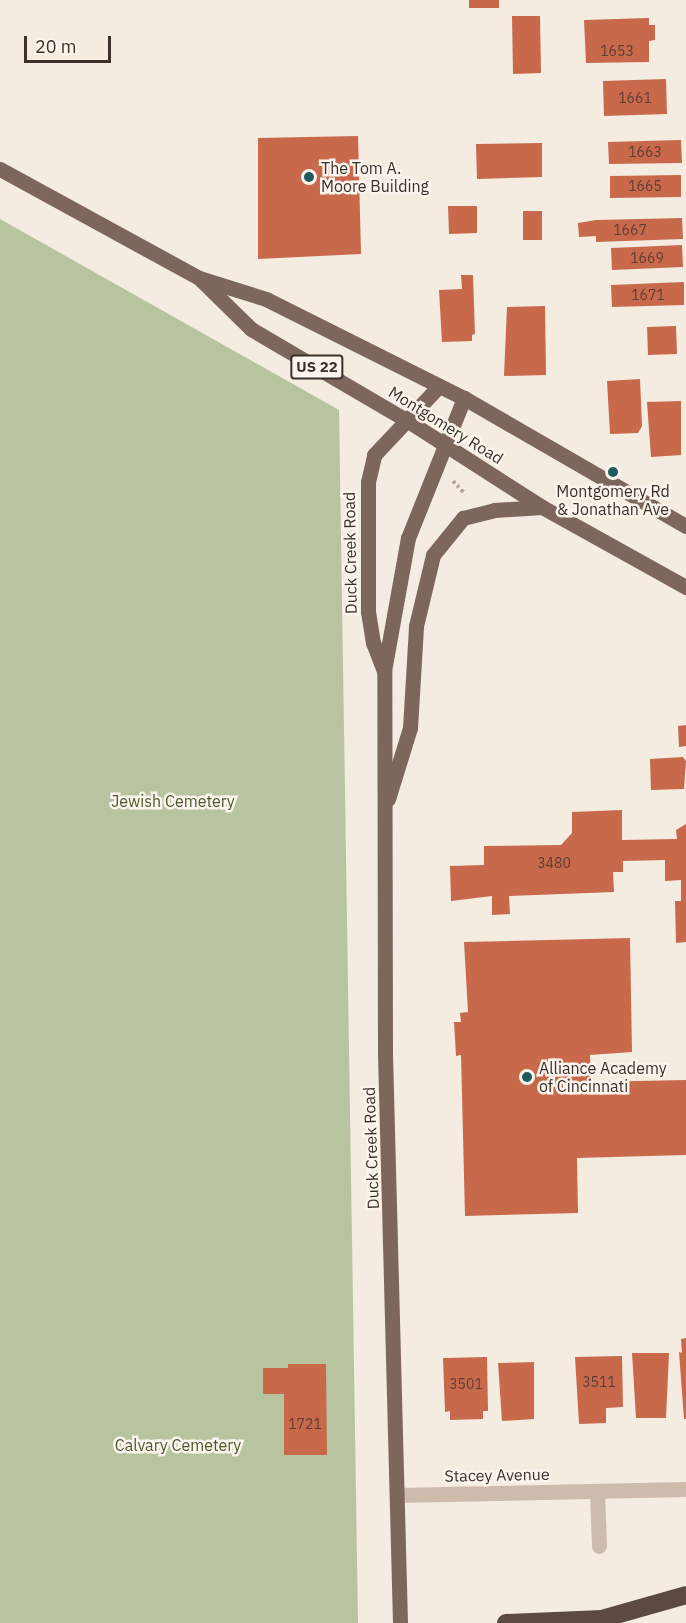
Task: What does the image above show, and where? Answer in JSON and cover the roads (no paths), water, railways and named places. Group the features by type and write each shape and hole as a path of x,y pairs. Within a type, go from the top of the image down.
{"highway":[{"path":"506,1623 602,1618 686,1595"}],"main road":[{"name":"Montgomery Road","path":"0,169 199,278 266,299 464,398 686,526"},
{"name":"Montgomery Road","path":"199,278 251,329 408,421 542,507 686,587"},
{"name":"Duck Creek Road","path":"384,671 373,643 368,612 368,482 374,455 439,386"},
{"name":"Duck Creek Road","path":"400,1623 385,1053 384,671 408,538 464,398"},
{"path":"384,807 410,728 416,626 433,555 463,518 494,510 542,507"}],"street":[{"name":"Stacey Avenue","path":"397,1495 686,1489"},
{"path":"597,1491 599,1546"}],"place":[{"name":"The Tom A. Moore Building","path":"309,177"},
{"name":"Montgomery Rd & Jonathan Ave","path":"613,472"},
{"name":"Alliance Academy of Cincinnati","path":"527,1077"}],"park label":[{"name":"Jewish Cemetery","path":"173,801"},
{"name":"Calvary Cemetery","path":"178,1445"}]}
